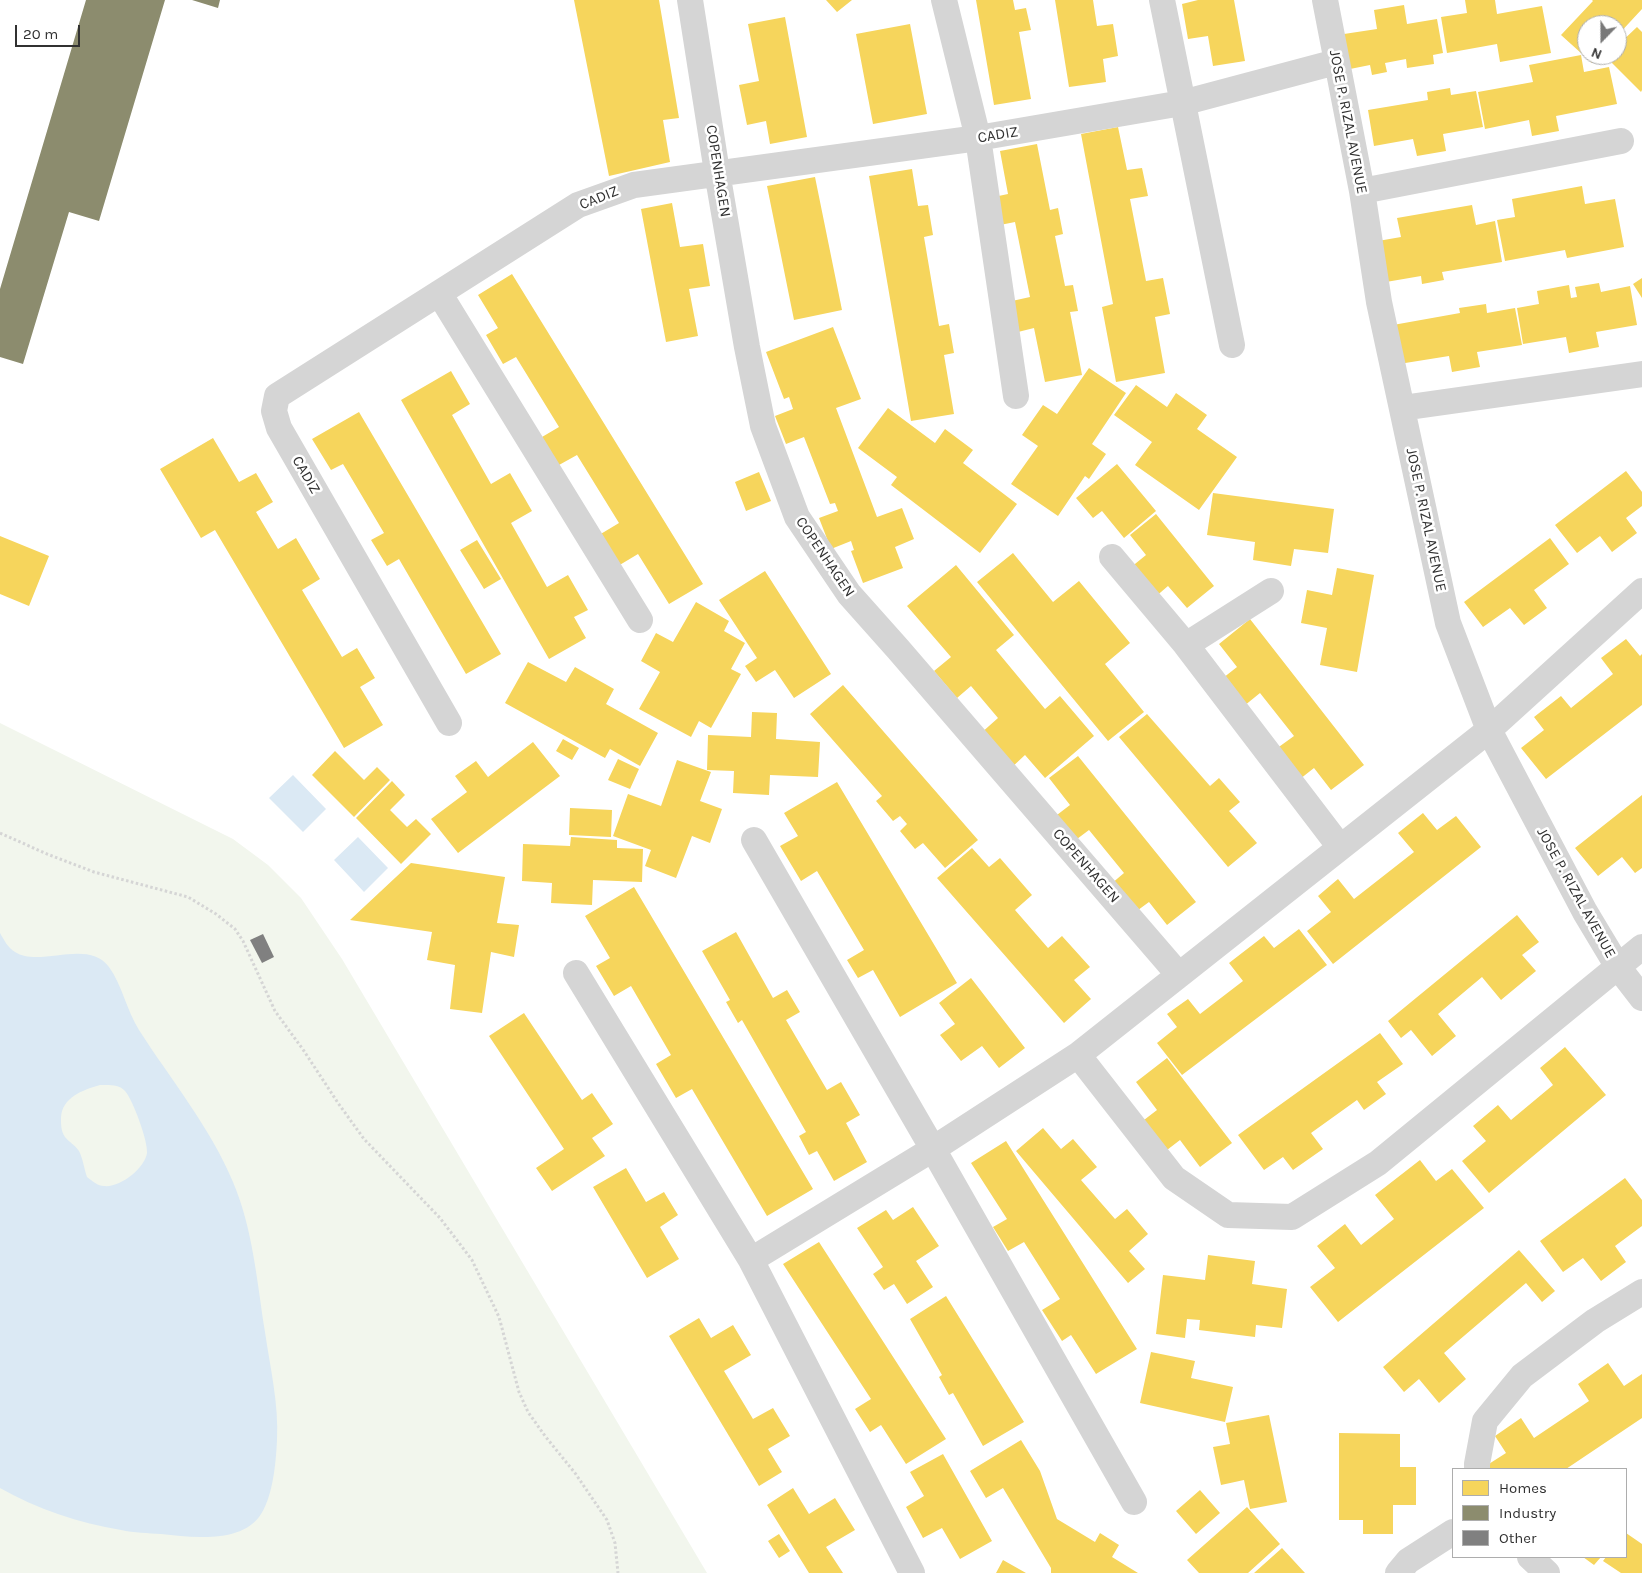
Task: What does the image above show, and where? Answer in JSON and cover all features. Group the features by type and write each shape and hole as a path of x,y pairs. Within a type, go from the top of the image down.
{"street":[{"name":"COPENHAGEN","path":"690,0 746,337 763,426 797,517 849,594 1179,975"},
{"path":"944,0 978,138 1016,396"},
{"path":"1162,0 1232,345"},
{"name":"JOSE P. RIZAL AVENUE","path":"1325,0 1362,191 1379,302 1448,623 1488,730 1584,912 1618,967 1642,998"},
{"name":"CADIZ","path":"449,723 279,428 274,412 277,396 578,205 634,184 978,138 1182,103 1336,62"},
{"path":"1362,191 1621,142"},
{"path":"439,293 640,620"},
{"path":"1402,408 1642,374"},
{"path":"1112,557 1186,645 1340,847"},
{"path":"1186,645 1270,590"},
{"path":"751,1260 933,1149 1078,1055 1488,730 1642,591"},
{"path":"754,840 1134,1502"},
{"path":"1078,1055 1174,1178 1228,1215 1292,1217 1378,1164 1642,947"},
{"path":"576,974 751,1260 912,1573"},
{"path":"1477,1468 1485,1421 1522,1376 1595,1321 1642,1292"},
{"path":"1398,1573 1408,1561 1452,1533"},
{"path":"1531,1558 1547,1573"}],"path":[{"path":"0,833 94,872 188,897 216,914 235,929 244,941 275,1011 338,1103 364,1139 440,1218 472,1260 499,1317 519,1392 534,1420 575,1473 606,1520 615,1543 618,1573"}],"shaded area":[{"path":"0,723 233,839 268,865 301,898 342,959 707,1573 0,1573"},
{"path":"293,775 326,809 303,832 269,798"},
{"path":"358,837 388,868 364,892 334,860"},
{"path":"0,933 10,948 25,956 89,955 100,959 109,967 114,974 139,1030 202,1123 224,1162 240,1200 250,1237 274,1386 277,1413 277,1449 271,1491 264,1509 259,1517 247,1528 232,1534 190,1537 126,1531 105,1527 43,1509 0,1488","holes":["100,1085 117,1086 125,1091 136,1111 147,1147 145,1159 137,1171 117,1184 110,1186 100,1185 87,1177 79,1151 65,1137 61,1126 62,1111 69,1100 80,1092"]}],"building: Homes":[{"path":"574,0 659,0 679,118 663,120 670,162 609,176"},
{"path":"826,0 852,0 837,12"},
{"path":"976,0 1013,0 1015,10 1026,8 1031,30 1019,32 1031,99 994,105"},
{"path":"1055,0 1093,0 1097,26 1113,24 1118,56 1103,59 1106,82 1069,87"},
{"path":"1198,0 1234,0 1245,61 1213,66 1208,36 1188,39 1182,4"},
{"path":"1465,0 1495,0 1497,14 1542,6 1551,53 1500,62 1497,44 1447,53 1441,17 1467,13"},
{"path":"1642,0 1642,9 1627,25 1627,15 1580,15 1593,1"},
{"path":"1404,5 1407,24 1437,19 1443,53 1433,55 1434,64 1407,68 1406,59 1385,63 1387,72 1372,75 1370,65 1350,69 1344,34 1377,29 1374,10"},
{"path":"785,17 807,137 770,144 766,121 747,125 739,85 759,81 748,24"},
{"path":"1577,18 1577,49 1561,35"},
{"path":"910,24 927,114 873,124 856,34"},
{"path":"1637,27 1642,32 1641,92 1614,65 1627,65 1627,36"},
{"path":"1577,56 1577,65 1583,65 1584,72 1609,67 1617,104 1556,116 1559,131 1532,136 1529,120 1485,129 1478,92 1533,82 1529,65"},
{"path":"1450,88 1451,95 1476,91 1483,127 1443,134 1446,151 1417,156 1413,139 1374,146 1368,110 1428,100 1427,92"},
{"path":"1118,127 1127,170 1142,168 1148,196 1130,199 1146,281 1163,278 1170,314 1155,317 1165,373 1116,382 1102,307 1113,304 1081,134"},
{"path":"1037,144 1050,210 1058,208 1063,234 1055,236 1065,286 1073,285 1078,311 1070,312 1082,375 1045,382 1034,328 1018,332 1012,301 1030,297 1015,222 995,226 989,198 1008,194 1000,151"},
{"path":"912,169 918,206 928,205 933,235 924,237 939,326 949,324 954,353 944,355 954,414 911,421 869,176"},
{"path":"815,177 842,310 794,320 767,186"},
{"path":"1582,186 1585,204 1615,199 1624,247 1567,258 1565,250 1505,261 1497,220 1515,217 1512,199"},
{"path":"672,203 680,247 703,244 710,286 689,289 698,336 666,342 641,209"},
{"path":"1472,205 1476,225 1495,221 1502,262 1442,272 1444,280 1422,284 1421,276 1386,282 1378,241 1401,237 1397,218"},
{"path":"512,274 703,584 669,604 638,554 618,566 599,535 619,523 577,455 559,465 542,437 559,427 516,357 503,364 486,335 498,328 478,295"},
{"path":"1642,278 1642,298 1633,284"},
{"path":"1599,283 1601,292 1630,286 1637,325 1596,332 1599,347 1569,353 1566,337 1523,344 1517,308 1539,304 1537,291 1569,285 1571,298 1577,297 1575,287"},
{"path":"1486,304 1487,313 1515,308 1522,345 1477,352 1480,367 1452,372 1449,356 1399,364 1393,325 1460,313 1459,308"},
{"path":"833,327 861,399 836,408 877,517 902,508 914,539 895,547 903,568 863,583 851,551 854,550 851,541 831,549 819,518 838,511 835,503 830,504 804,437 786,444 775,416 793,409 789,397 784,399 766,352"},
{"path":"1089,368 1126,393 1092,444 1106,454 1089,479 1085,476 1058,516 1011,484 1038,446 1022,435 1043,405 1057,414"},
{"path":"451,371 470,404 452,415 491,484 510,473 532,511 511,523 547,587 568,575 588,610 574,617 586,638 549,659 401,400"},
{"path":"1136,385 1167,407 1176,393 1207,415 1197,429 1237,457 1199,510 1135,465 1152,442 1114,415"},
{"path":"888,408 935,443 945,429 973,450 963,463 1017,504 980,553 891,485 897,477 858,448"},
{"path":"359,412 501,654 466,674 399,559 387,566 371,540 384,533 343,464 331,470 312,439"},
{"path":"213,438 239,482 256,473 273,502 256,512 278,549 296,538 320,579 302,590 342,657 357,648 375,678 360,687 383,725 344,748 215,530 201,538 160,469"},
{"path":"1117,464 1156,511 1124,538 1102,511 1093,518 1076,498"},
{"path":"1626,471 1642,492 1642,506 1626,518 1637,533 1612,552 1600,536 1577,553 1555,525"},
{"path":"759,472 771,501 746,511 735,482"},
{"path":"1213,493 1334,509 1328,553 1294,549 1291,566 1253,560 1255,542 1207,535"},
{"path":"1156,514 1214,586 1187,608 1168,586 1154,598 1130,568 1146,555 1130,535"},
{"path":"0,536 49,556 29,606 0,594"},
{"path":"1550,538 1569,564 1534,590 1547,608 1524,625 1510,608 1483,627 1464,602"},
{"path":"477,540 501,579 484,589 460,550"},
{"path":"1013,553 1053,602 1079,581 1130,643 1105,664 1144,712 1108,741 977,582"},
{"path":"956,565 1014,635 996,650 1045,709 1060,696 1094,736 1045,778 1025,755 1010,769 980,734 998,718 971,686 957,698 934,671 951,657 907,606"},
{"path":"1337,568 1374,575 1357,672 1320,665 1327,628 1301,623 1307,590 1332,595"},
{"path":"765,571 831,674 794,698 775,670 756,682 745,666 757,658 719,600"},
{"path":"696,602 729,621 724,631 745,643 731,669 741,674 711,728 699,721 691,737 639,709 660,672 641,661 656,633 673,642"},
{"path":"1250,619 1364,765 1331,790 1314,768 1300,779 1276,749 1294,736 1260,693 1244,706 1223,678 1237,667 1219,644"},
{"path":"1626,639 1640,656 1642,654 1642,705 1546,779 1521,748 1544,730 1534,717 1561,696 1571,708 1613,674 1601,658"},
{"path":"528,662 566,682 575,667 614,689 606,704 658,733 640,766 610,749 605,758 505,703"},
{"path":"843,685 978,840 945,868 923,843 915,849 900,831 907,824 900,816 893,821 876,801 882,796 810,714"},
{"path":"752,712 777,713 776,739 820,742 818,777 770,775 769,795 733,793 734,771 707,770 708,735 751,737"},
{"path":"1147,714 1210,786 1219,778 1240,802 1229,811 1257,843 1228,867 1119,737"},
{"path":"563,739 579,748 572,760 556,751"},
{"path":"533,742 560,776 458,853 431,819 467,792 455,776 476,761 488,777"},
{"path":"335,751 364,780 377,767 390,780 354,817 312,775"},
{"path":"1078,756 1196,902 1167,925 1149,902 1134,913 1111,884 1124,873 1089,830 1073,842 1053,818 1070,805 1049,778"},
{"path":"618,759 639,769 630,789 608,780"},
{"path":"677,760 711,772 700,801 722,809 710,843 692,836 676,878 645,866 651,850 613,836 628,794 661,806"},
{"path":"392,781 405,795 390,810 407,827 416,819 431,834 401,864 356,818"},
{"path":"837,782 957,983 900,1017 873,970 858,978 847,960 864,950 817,871 801,881 780,846 798,836 784,813"},
{"path":"1642,795 1642,868 1635,873 1622,857 1598,876 1575,848"},
{"path":"570,808 612,810 611,837 569,835"},
{"path":"1423,813 1437,830 1456,816 1481,847 1333,964 1307,931 1331,912 1318,896 1338,879 1354,899 1414,852 1398,833"},
{"path":"571,837 617,840 617,848 643,849 642,882 593,880 592,905 551,903 552,883 522,881 523,844 570,846"},
{"path":"972,848 989,867 1000,858 1032,895 1015,910 1048,948 1062,936 1090,967 1074,980 1091,999 1064,1023 937,878"},
{"path":"411,863 505,877 497,923 519,925 514,957 491,952 482,1013 450,1009 455,965 427,960 432,932 350,920"},
{"path":"634,887 813,1189 767,1216 692,1089 676,1098 656,1064 671,1055 631,986 614,996 596,966 610,958 585,916"},
{"path":"1517,915 1539,942 1522,955 1536,971 1501,1000 1482,977 1438,1014 1456,1036 1432,1056 1411,1030 1401,1038 1388,1021"},
{"path":"1299,929 1327,965 1182,1075 1157,1043 1177,1027 1167,1014 1188,999 1200,1014 1243,981 1229,963 1264,936 1274,948"},
{"path":"736,932 773,998 787,990 800,1012 786,1020 827,1090 841,1082 860,1115 846,1123 867,1162 834,1181 817,1151 809,1155 799,1136 806,1132 742,1020 738,1023 726,1002 730,1000 702,951"},
{"path":"971,978 1025,1048 999,1068 982,1046 961,1061 940,1035 955,1024 939,1003"},
{"path":"524,1013 582,1100 592,1093 613,1124 592,1138 605,1156 552,1191 536,1168 564,1149 489,1036"},
{"path":"1380,1033 1403,1064 1377,1082 1386,1094 1364,1110 1357,1100 1311,1133 1323,1149 1293,1170 1283,1157 1264,1170 1238,1135"},
{"path":"1565,1047 1606,1095 1489,1193 1462,1161 1486,1141 1473,1126 1498,1105 1511,1120 1553,1085 1540,1068"},
{"path":"1167,1058 1232,1143 1200,1167 1180,1140 1167,1150 1144,1120 1157,1110 1136,1082"},
{"path":"1043,1128 1061,1149 1073,1139 1097,1167 1081,1180 1115,1219 1127,1209 1148,1234 1129,1251 1145,1269 1128,1283 1016,1151"},
{"path":"1006,1141 1137,1349 1096,1374 1071,1335 1062,1341 1042,1310 1060,1299 1024,1242 1008,1251 993,1227 1007,1219 971,1163"},
{"path":"1420,1160 1436,1181 1452,1169 1484,1208 1338,1322 1310,1287 1335,1268 1317,1246 1345,1224 1361,1245 1394,1219 1375,1195"},
{"path":"626,1168 646,1202 664,1192 678,1215 660,1227 679,1259 647,1278 593,1187"},
{"path":"1625,1178 1642,1200 1642,1226 1615,1246 1626,1262 1601,1281 1583,1258 1563,1272 1540,1241"},
{"path":"913,1207 939,1246 916,1261 933,1287 907,1304 894,1284 884,1290 873,1274 883,1267 857,1228 886,1210 893,1220"},
{"path":"819,1242 946,1439 906,1464 881,1425 870,1432 855,1409 871,1399 783,1264"},
{"path":"1519,1250 1555,1291 1542,1302 1526,1283 1444,1353 1466,1379 1439,1403 1419,1379 1404,1392 1383,1367"},
{"path":"1208,1255 1255,1261 1252,1284 1287,1289 1282,1328 1256,1325 1255,1337 1199,1330 1200,1320 1187,1319 1185,1338 1156,1334 1163,1275 1205,1280"},
{"path":"946,1296 1024,1422 983,1446 953,1393 949,1395 939,1377 942,1375 910,1319"},
{"path":"699,1318 711,1338 733,1325 751,1355 724,1371 753,1419 773,1408 790,1436 768,1449 782,1472 759,1486 669,1336"},
{"path":"1151,1352 1195,1361 1191,1378 1233,1387 1225,1422 1140,1403"},
{"path":"1608,1363 1624,1386 1642,1374 1642,1418 1567,1468 1483,1468 1506,1453 1495,1436 1521,1418 1534,1438 1589,1401 1578,1384"},
{"path":"1269,1415 1287,1502 1250,1509 1244,1480 1221,1485 1213,1447 1230,1444 1226,1423"},
{"path":"1339,1433 1400,1434 1400,1467 1416,1467 1416,1505 1393,1505 1393,1534 1363,1534 1363,1520 1339,1520"},
{"path":"1021,1440 1040,1471 1057,1519 1095,1542 1100,1533 1119,1545 1112,1557 1138,1573 1051,1573 1051,1568 1003,1488 986,1498 970,1471"},
{"path":"943,1454 992,1541 960,1559 942,1528 923,1538 906,1507 924,1496 910,1472"},
{"path":"793,1488 809,1514 835,1498 855,1530 826,1547 843,1573 809,1573 767,1505"},
{"path":"1200,1490 1220,1513 1196,1534 1176,1511"},
{"path":"1247,1507 1280,1544 1248,1573 1199,1573 1187,1560"},
{"path":"779,1534 790,1551 779,1558 768,1541"},
{"path":"1627,1534 1642,1544 1642,1573 1621,1573 1603,1561 1605,1558 1627,1558"},
{"path":"1282,1548 1305,1573 1254,1573"},
{"path":"1584,1558 1600,1558 1594,1565"},
{"path":"1003,1560 1026,1573 996,1573"}],"building: Industry":[{"path":"86,0 165,0 99,221 69,212 23,364 0,357 0,289"},
{"path":"192,0 220,0 218,8"}],"building: Other":[{"path":"263,934 274,957 262,963 250,940"}]}
